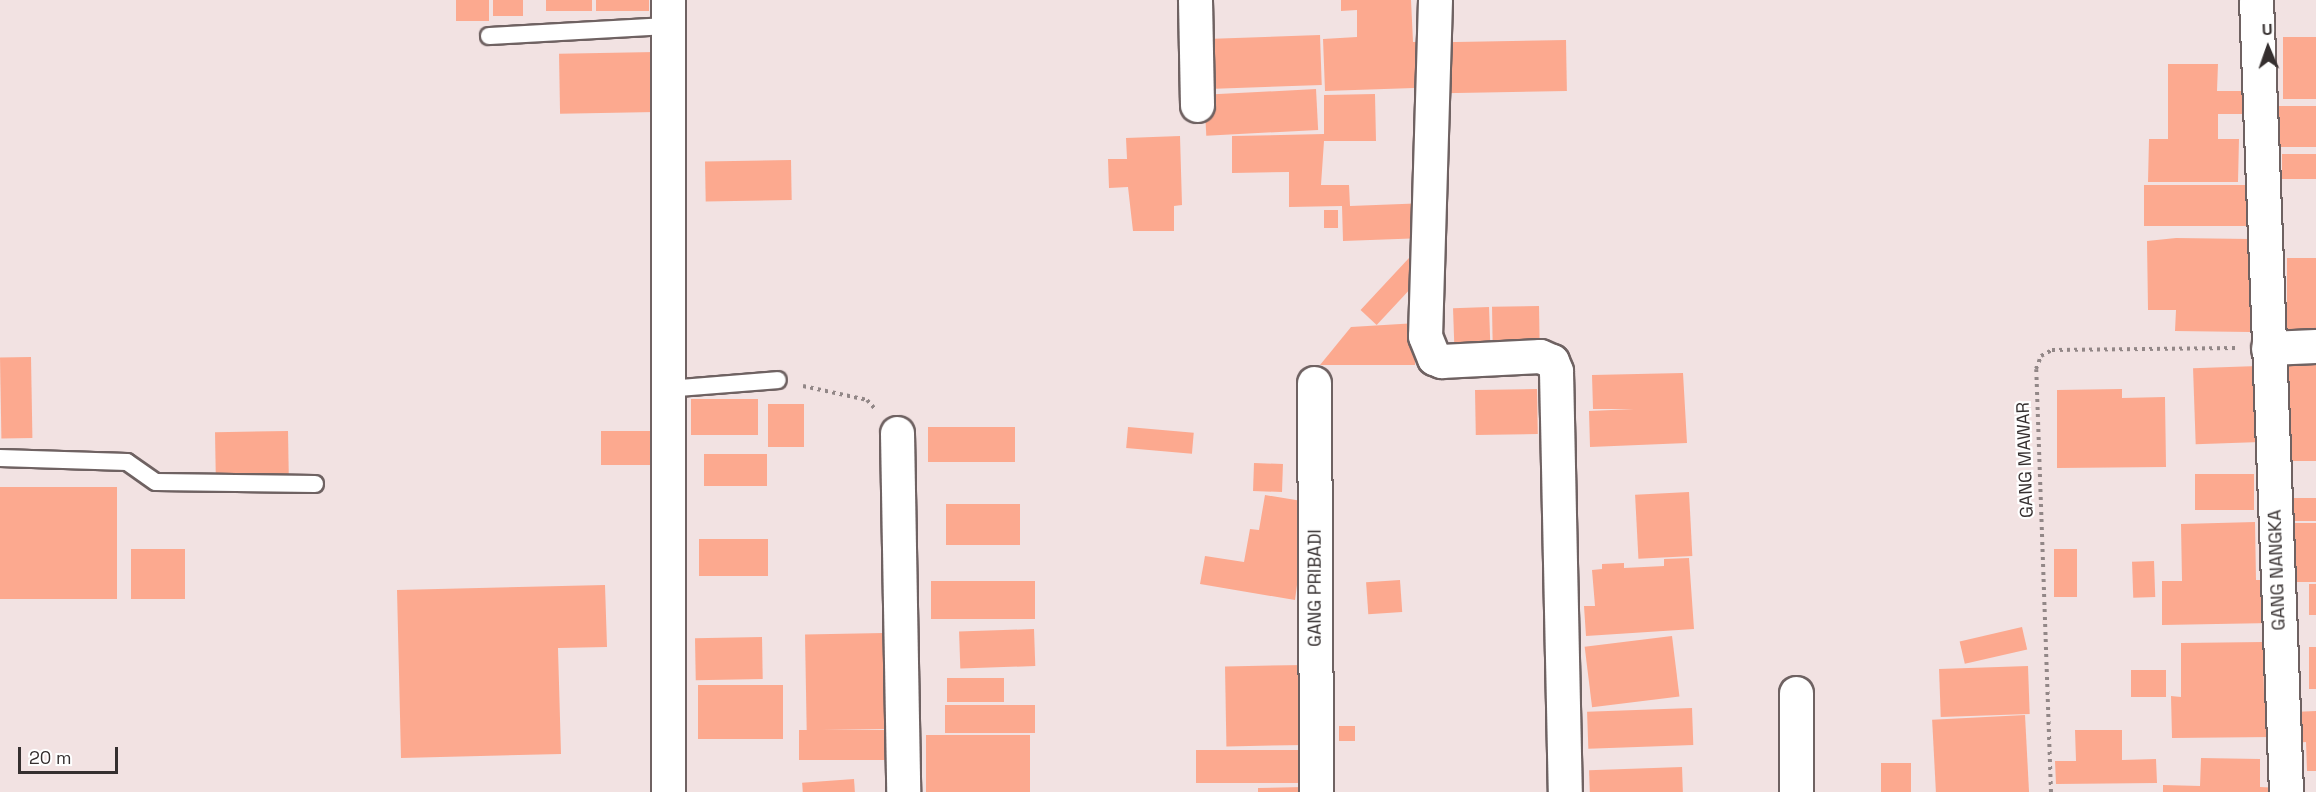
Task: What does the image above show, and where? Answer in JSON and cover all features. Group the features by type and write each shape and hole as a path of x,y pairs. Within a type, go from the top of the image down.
{"street":[{"path":"1195,0 1197,105"},
{"path":"1435,0 1425,336 1434,358 1540,356 1552,361 1556,371 1564,792"},
{"name":"GANG NANGKA","path":"2256,0 2286,792"},
{"path":"668,13 668,792"},
{"path":"2268,348 2316,346"},
{"name":"GANG PRIBADI","path":"1314,383 1316,792"},
{"path":"897,433 903,792"},
{"path":"1796,693 1796,792"}],"lane":[{"path":"489,36 668,13"},
{"path":"668,389 778,380"},
{"path":"0,458 128,462 156,482 315,484"}],"path":[{"name":"GANG MAWAR","path":"2051,792 2036,369 2041,356 2052,350 2268,348"},
{"path":"778,380 867,400 897,433"}],"building":[{"path":"456,0 489,0 489,21 456,21"},
{"path":"493,0 523,0 523,16 493,16"},
{"path":"546,0 592,0 592,11 546,11"},
{"path":"596,0 649,0 649,11 596,11"},
{"path":"1341,0 1411,0 1413,42 1426,42 1427,94 1415,94 1414,88 1325,91 1323,39 1357,37 1357,10 1341,11"},
{"path":"1320,35 1322,85 1201,89 1199,39"},
{"path":"2283,37 2316,37 2316,99 2283,99"},
{"path":"1566,40 1567,91 1443,93 1442,42"},
{"path":"655,52 656,112 560,114 559,54"},
{"path":"2168,64 2218,64 2217,91 2242,91 2242,114 2218,114 2218,139 2239,139 2238,182 2148,182 2149,139 2168,139"},
{"path":"1316,89 1318,130 1206,136 1204,95"},
{"path":"1375,94 1376,141 1324,141 1321,185 1349,185 1350,206 1428,203 1425,238 1343,241 1342,206 1289,207 1289,172 1232,173 1232,136 1324,134 1324,95"},
{"path":"2278,106 2316,106 2316,147 2278,147"},
{"path":"1180,136 1182,205 1174,206 1174,231 1133,231 1128,187 1109,188 1108,159 1127,159 1126,138"},
{"path":"2282,154 2316,154 2316,179 2282,179"},
{"path":"791,160 792,200 706,201 705,162"},
{"path":"2144,185 2246,185 2246,226 2144,226"},
{"path":"1324,210 1338,210 1338,228 1324,228"},
{"path":"2176,238 2250,239 2250,332 2175,331 2176,310 2148,310 2147,241"},
{"path":"1409,258 1425,273 1377,325 1361,310"},
{"path":"2287,258 2316,258 2316,338 2287,338"},
{"path":"1539,306 1540,347 1493,348 1492,307"},
{"path":"1489,307 1491,353 1455,354 1453,308"},
{"path":"1417,323 1415,365 1320,365 1351,327"},
{"path":"31,357 32,438 1,439 0,358"},
{"path":"2279,362 2316,362 2316,461 2279,461"},
{"path":"2258,366 2261,442 2196,444 2193,368"},
{"path":"1683,373 1687,443 1590,447 1589,411 1634,409 1593,409 1592,375"},
{"path":"1537,389 1538,434 1476,435 1475,390"},
{"path":"2122,389 2122,398 2165,397 2166,467 2057,468 2057,390"},
{"path":"691,399 758,399 758,435 691,435"},
{"path":"768,404 804,404 804,447 768,447"},
{"path":"928,427 1015,427 1015,462 928,462"},
{"path":"1128,427 1194,433 1192,454 1126,448"},
{"path":"288,431 289,478 216,479 215,432"},
{"path":"601,431 653,431 653,465 601,465"},
{"path":"704,454 767,454 767,486 704,486"},
{"path":"1254,463 1283,464 1282,492 1253,491"},
{"path":"2195,474 2254,474 2254,510 2195,510"},
{"path":"0,487 117,487 117,599 0,599"},
{"path":"1689,492 1692,556 1638,559 1635,495"},
{"path":"1265,495 1308,502 1295,600 1200,584 1205,556 1244,562 1250,529 1259,530"},
{"path":"2288,498 2316,498 2316,521 2288,521"},
{"path":"946,504 1020,504 1020,545 946,545"},
{"path":"2255,522 2256,580 2272,580 2272,623 2162,625 2162,581 2182,581 2181,524"},
{"path":"2289,523 2316,523 2316,582 2289,582"},
{"path":"699,539 768,539 768,576 699,576"},
{"path":"131,549 185,549 185,599 131,599"},
{"path":"2054,549 2077,549 2077,597 2054,597"},
{"path":"1689,558 1694,629 1586,636 1584,606 1595,606 1592,570 1602,569 1602,564 1624,563 1624,568 1664,566 1664,559"},
{"path":"2154,561 2155,597 2133,598 2132,562"},
{"path":"1400,580 1402,612 1368,614 1366,582"},
{"path":"931,581 1035,581 1035,619 931,619"},
{"path":"2309,584 2316,584 2316,615 2309,615"},
{"path":"605,585 607,647 558,648 561,754 401,758 397,590"},
{"path":"2022,627 2027,649 1965,664 1960,641"},
{"path":"1034,629 1035,666 960,669 959,632"},
{"path":"884,633 886,729 807,730 805,634"},
{"path":"1672,636 1679,697 1592,707 1585,647"},
{"path":"762,637 763,679 696,680 695,638"},
{"path":"2263,642 2264,695 2272,695 2272,737 2172,738 2171,696 2181,697 2181,643"},
{"path":"2309,647 2316,647 2316,689 2309,689"},
{"path":"1305,665 1306,745 1226,746 1225,666"},
{"path":"2028,666 2030,714 1941,717 1939,669"},
{"path":"2131,670 2166,670 2166,697 2131,697"},
{"path":"947,678 1004,678 1004,702 947,702"},
{"path":"698,685 783,685 783,739 698,739"},
{"path":"945,705 1035,705 1035,733 945,733"},
{"path":"1692,708 1693,745 1588,749 1587,712"},
{"path":"2316,711 2316,771 2307,771 2306,742 2294,743 2293,712"},
{"path":"2025,715 2029,792 1936,792 1932,720"},
{"path":"1339,726 1355,726 1355,741 1339,741"},
{"path":"799,730 887,730 887,760 799,760"},
{"path":"2075,730 2122,730 2122,760 2156,759 2157,783 2056,784 2055,761 2076,761"},
{"path":"926,735 1030,735 1030,792 926,792"},
{"path":"1196,750 1313,750 1313,783 1196,783"},
{"path":"2201,758 2260,759 2260,787 2282,788 2282,792 2163,792 2163,785 2200,786"},
{"path":"1881,763 1911,763 1911,792 1881,792"},
{"path":"1682,767 1683,792 1590,792 1589,770"},
{"path":"854,779 855,792 803,792 802,783"},
{"path":"1303,787 1303,792 1258,792 1258,788"}]}
